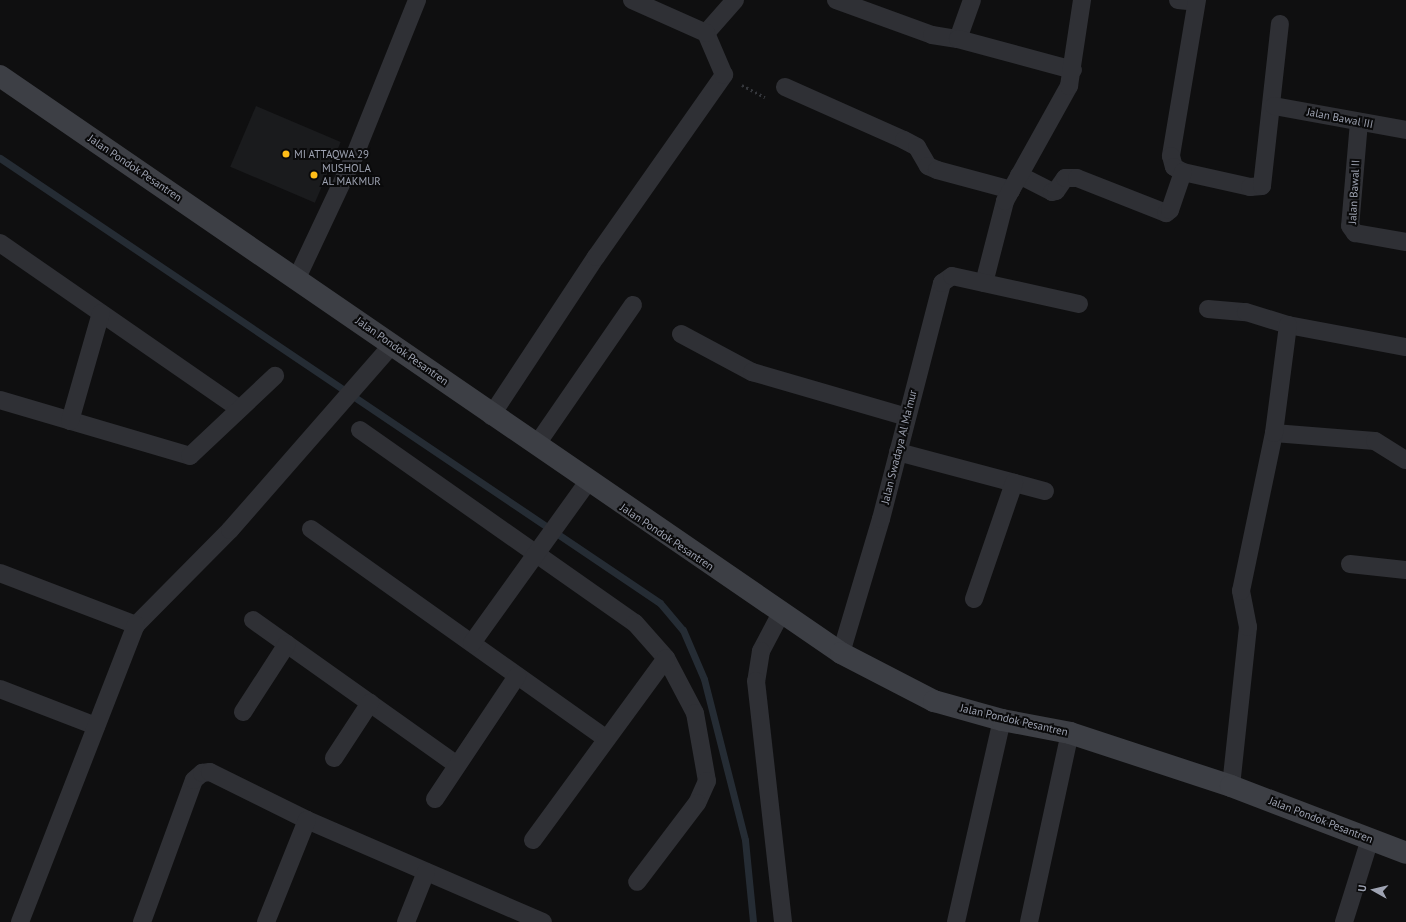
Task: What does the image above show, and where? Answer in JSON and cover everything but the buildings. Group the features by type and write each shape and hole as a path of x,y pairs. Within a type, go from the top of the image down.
{"street":[{"path":"297,278 354,158 417,0"},
{"path":"491,416 596,257 724,75 706,33 632,0"},
{"path":"706,33 735,0"},
{"path":"836,0 932,35 958,39 1073,70"},
{"path":"958,39 972,0"},
{"path":"984,283 1002,208 1069,86 1073,70 1082,0"},
{"path":"1178,0 1196,1 1172,156 1174,166 1183,172 1250,187 1262,186 1274,106 1280,24"},
{"name":"Jalan Pondok Pesantren","path":"0,76 393,344 491,416 537,444 588,482 780,615 841,653 934,701 1002,720 1070,733 1231,786 1406,853"},
{"path":"785,87 917,147 928,166 937,170 1015,182 1052,192 1056,191 1065,178 1077,178 1166,213 1170,210 1183,172"},
{"name":"Jalan Bawal III","path":"1274,106 1406,130"},
{"name":"Jalan Bawal II","path":"1359,122 1350,226 1356,233 1406,242"},
{"path":"0,243 238,408"},
{"name":"Jalan Swadaya Al Ma'mur","path":"841,653 898,452 942,283 952,276 1079,304"},
{"path":"537,444 633,305"},
{"path":"1208,309 1246,312 1288,325 1406,347"},
{"path":"70,421 101,313"},
{"path":"1231,786 1248,627 1241,591 1274,433 1288,325"},
{"path":"681,334 752,372 907,417"},
{"path":"20,922 136,625 230,530 350,395 393,344"},
{"path":"177,469 238,408 275,376"},
{"path":"0,400 190,456"},
{"path":"360,430 539,546 634,623 666,658 695,712 707,781 697,803 637,882"},
{"path":"1274,433 1375,441 1406,460"},
{"path":"898,452 1045,491"},
{"path":"472,644 539,546 588,482"},
{"path":"974,599 1014,483"},
{"path":"311,529 606,739"},
{"path":"1350,564 1406,570"},
{"path":"0,573 136,625"},
{"path":"780,615 760,651 756,682 783,922"},
{"path":"253,620 458,765"},
{"path":"243,712 286,644"},
{"path":"533,840 666,658"},
{"path":"435,799 518,676"},
{"path":"0,689 96,726"},
{"path":"334,758 370,704"},
{"path":"956,922 1002,720"},
{"path":"1029,922 1070,733"},
{"path":"142,922 197,776 210,772 307,820 543,922"},
{"path":"266,922 307,820"},
{"path":"1344,922 1370,839"},
{"path":"406,922 426,872"}],"path":[{"path":"724,75 765,97"}],"shaded area":[{"name":"MI ATTAQWA 29","path":"256,106 341,142 315,203 230,167"}],"waterway":[{"path":"0,158 660,603 683,630 704,679 745,840 753,922"}],"place":[{"name":"MI ATTAQWA 29","path":"286,154"},
{"name":"MUSHOLA AL MAKMUR","path":"314,175"}]}
